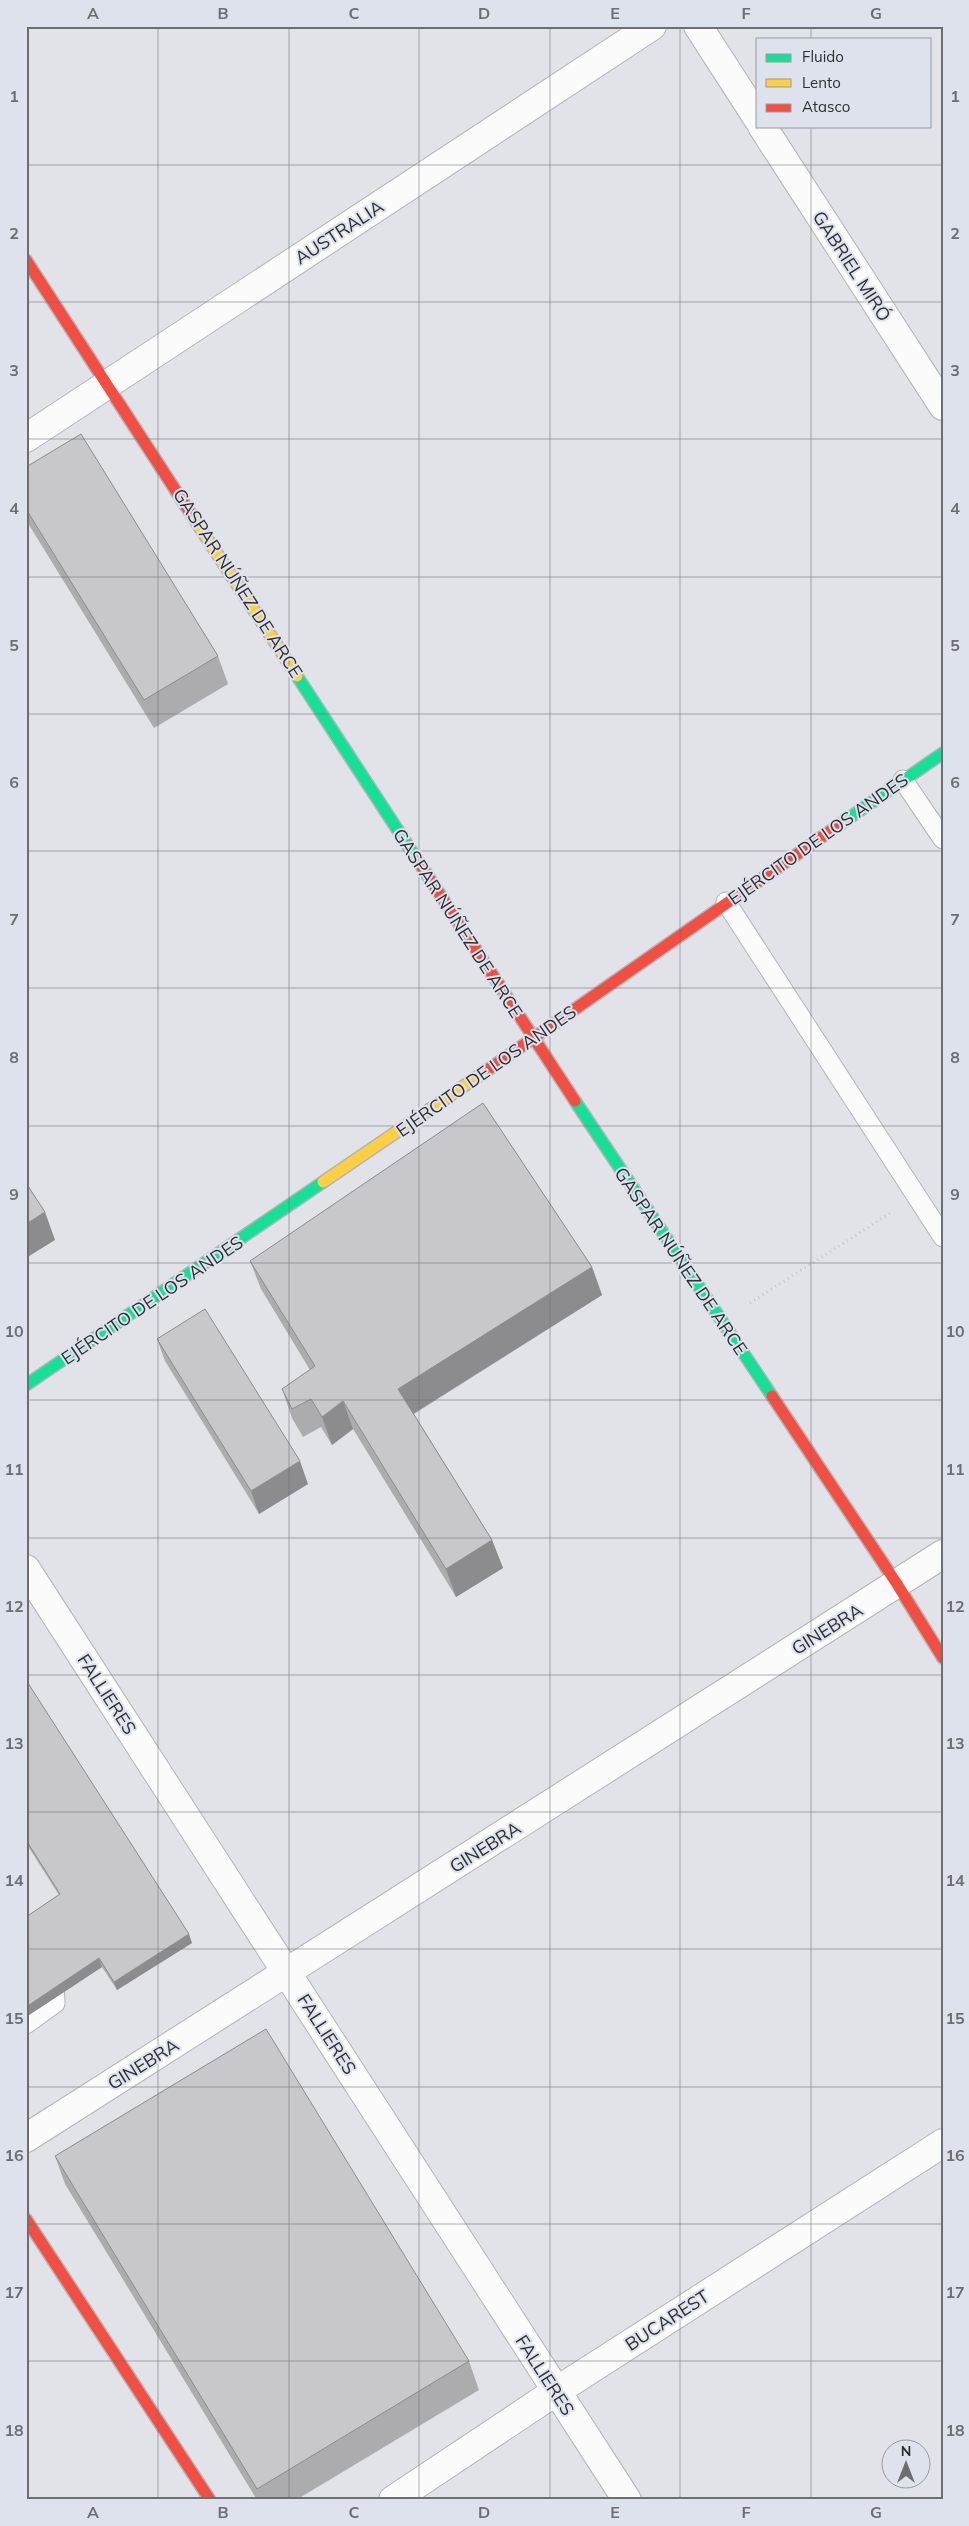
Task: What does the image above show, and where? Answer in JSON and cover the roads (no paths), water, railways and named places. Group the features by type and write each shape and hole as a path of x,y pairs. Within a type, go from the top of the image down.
{"street":[{"name":"AUSTRALIA","path":"26,438 652,26"},
{"path":"698,26 756,116"},
{"name":"GABRIEL MIRÓ","path":"763,128 943,406"},
{"name":"GASPAR NÚÑEZ DE ARCE","path":"26,260 534,1039 897,1584 943,1658"},
{"name":"EJÉRCITO DE LOS ANDES","path":"26,1385 534,1039 726,902 943,753"},
{"name":"GINEBRA","path":"26,2138 943,1554"},
{"name":"FALLIERES","path":"26,1569 627,2500"},
{"name":"BUCAREST","path":"394,2500 556,2392 943,2143"},
{"path":"26,2219 210,2500"}],"lane":[{"path":"903,780 943,839"},
{"path":"726,902 943,1237"},
{"path":"26,1939 54,1985 55,2003 26,2024"}]}
